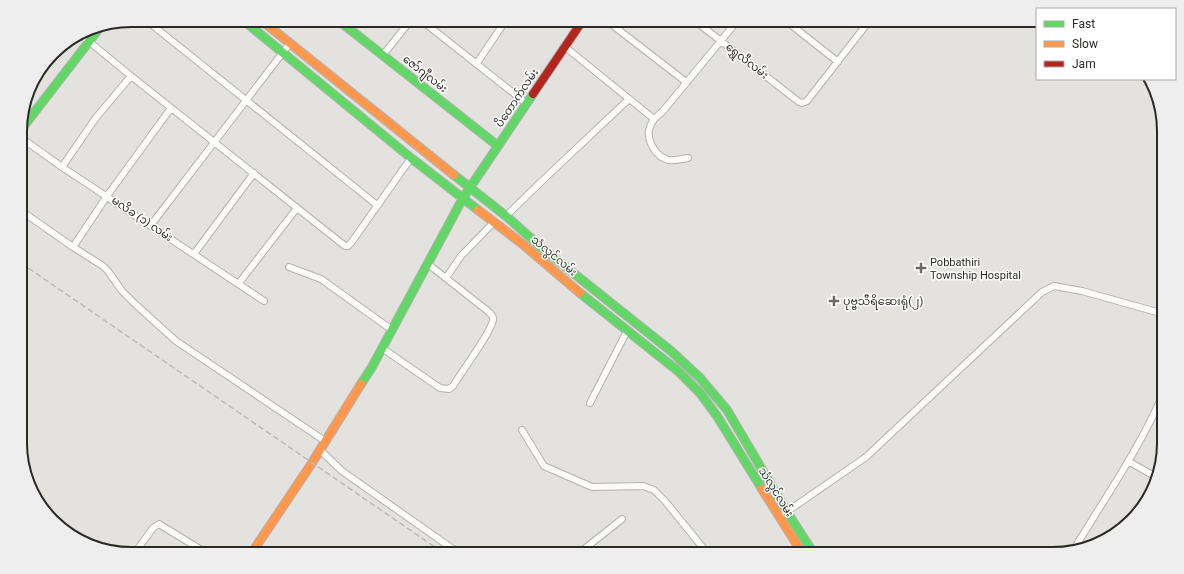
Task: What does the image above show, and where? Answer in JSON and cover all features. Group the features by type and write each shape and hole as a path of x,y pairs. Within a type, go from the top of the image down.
{"main road":[{"name":"သံလွင်လမ်း","path":"252,27 411,158 520,242 627,331 678,371 700,393 717,416 798,547"},
{"name":"သံလွင်လမ်း","path":"270,27 506,216 542,248 676,355 700,378 727,410 787,512 810,547"},
{"name":"ဇော်ဂျီလမ်း","path":"348,27 498,146"},
{"name":"ပိတောက်လမ်း","path":"256,547 320,450 372,367 463,198 578,27"},
{"path":"27,121 95,34"}],"street":[{"path":"155,27 377,205"},
{"path":"383,55 405,27"},
{"path":"430,27 477,63 526,104"},
{"path":"477,63 501,27"},
{"path":"615,27 686,82"},
{"name":"ရွှေလီလမ်း","path":"703,27 799,102 805,103 807,101 838,62"},
{"path":"688,158 669,160 663,158 651,145 649,130 654,119 663,111 732,27"},
{"path":"794,27 838,62 865,27"},
{"path":"85,38 341,244 348,246 411,158"},
{"path":"151,225 290,43"},
{"path":"564,46 654,119"},
{"path":"62,167 95,119 131,76"},
{"path":"506,216 629,99"},
{"path":"74,247 107,196 171,108"},
{"name":"မလိခ (၁) လမ်း","path":"27,142 62,167 264,301"},
{"path":"194,254 254,173"},
{"path":"239,283 297,208"},
{"path":"27,215 103,266 122,292 176,341 325,442"},
{"path":"446,278 461,256 494,222"},
{"path":"382,348 440,388 449,389 453,386 480,345 493,322 493,317 489,312 428,264"},
{"path":"289,267 321,279 392,330"},
{"path":"779,517 866,457 1042,292 1054,286 1082,291 1157,312"},
{"path":"590,404 627,331"},
{"path":"1077,544 1128,461 1157,409"},
{"path":"522,430 544,466 592,486 643,486 654,490 665,501 702,547"},
{"path":"320,450 342,471 450,547"},
{"path":"1128,461 1151,474"},
{"path":"587,547 622,519"},
{"path":"139,547 153,528 159,524 197,547"}],"railway":[{"path":"27,267 435,547"}],"traffic: fast":[{"path":"252,27 411,158 478,210"},
{"path":"347,27 498,146"},
{"path":"27,121 95,34"},
{"path":"361,384 372,367 463,198 533,94"},
{"path":"454,175 506,216 542,248 671,351 700,378 727,410 787,512 810,547"},
{"path":"580,293 678,371 700,393 717,416 762,489"}],"traffic: slow":[{"path":"270,27 454,175"},
{"path":"478,210 520,242 580,293"},
{"path":"256,547 310,466 361,384"},
{"path":"762,489 799,547"}],"traffic: jam":[{"path":"533,94 578,27"}],"place":[{"name":"Pobbathiri Township Hospital","path":"921,268"},
{"name":"ပုဗ္ဗသီရိဆေးရုံ(၂)","path":"834,301"}]}
